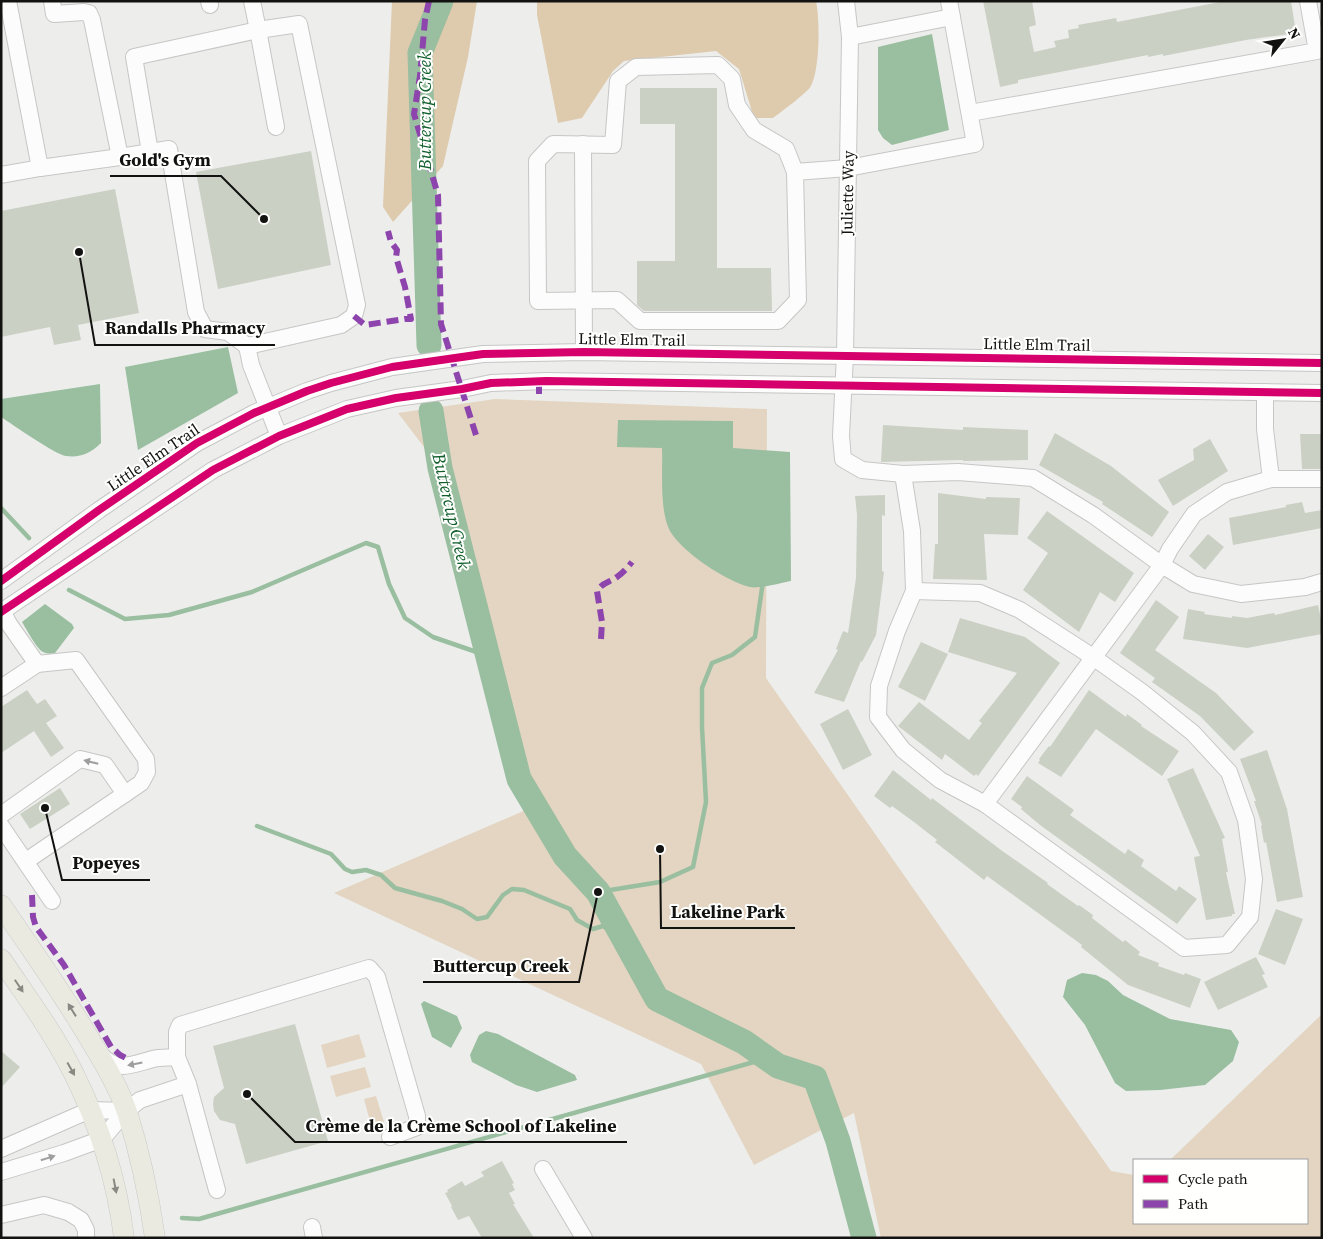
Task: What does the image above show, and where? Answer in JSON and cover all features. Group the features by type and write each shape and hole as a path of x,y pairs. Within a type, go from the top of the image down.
{"main road":[{"path":"1,905 70,1007 97,1052 126,1111 142,1170 155,1238"},
{"path":"1,960 37,1012 72,1071 90,1110 102,1139 113,1178 124,1238"}],"street":[{"path":"8,1 40,168"},
{"path":"52,1 54,14 89,13 120,157"},
{"path":"252,1 276,127"},
{"name":"Juliette Way","path":"846,1 850,37 843,459 862,470 903,474"},
{"path":"970,113 1317,51 1308,1"},
{"path":"795,172 848,168 975,144 950,9 850,37"},
{"path":"150,152 134,57 258,30 299,24 356,305 354,316 341,325 247,346"},
{"path":"718,65 732,79 737,105 754,130 786,149 795,172 798,300 778,321 640,321 617,300 538,301 537,161 553,144 583,144 613,145 618,81 636,67 718,65"},
{"path":"583,144 584,352"},
{"path":"1,175 169,149 196,312 205,329 228,332 247,346 250,365 279,436"},
{"name":"Little Elm Trail","path":"1,581 99,510 197,443 268,407 331,383 392,367 483,354 584,352 1322,363"},
{"path":"37,664 2,612 213,470 279,436 347,409 396,398 462,389 490,383 546,381 1322,392"},
{"path":"1265,392 1265,429 1271,479"},
{"path":"914,591 980,593 1020,610 1093,657 1142,692 1193,733 1229,772 1246,820 1254,880 1250,917 1227,945 1184,948 985,804 940,780 902,750 878,717 879,686 897,632 914,591 912,531 903,474 958,472 1033,478 1093,515 1162,565 1193,584 1241,594 1322,582"},
{"path":"985,804 1162,565 1170,549 1194,514 1227,492 1271,479 1322,478"},
{"path":"1,688 37,664 76,660 146,759 147,772 141,783 26,861"},
{"path":"1,814 80,759 105,765 125,794"},
{"path":"1,826 52,901"},
{"path":"217,1190 188,1084 177,1057 177,1032 180,1025 369,968 377,977 417,1116 416,1127 390,1137"},
{"path":"97,1052 114,1066 132,1066 156,1058 177,1057"},
{"path":"1,1172 64,1153 102,1139 126,1111 140,1100 188,1084"},
{"path":"1,1149 90,1110 126,1111"},
{"path":"543,1170 584,1238"},
{"path":"1,1214 44,1205 68,1212 81,1220 86,1230 86,1238"}],"shaded area":[{"path":"392,1 477,1 468,57 443,166 393,222 383,207"},
{"path":"537,1 816,1 818,44 814,78 811,86 804,93 773,118 754,118 739,69 716,51 624,61 613,71 582,118 558,123 537,15"},
{"path":"932,34 949,130 892,145 883,138 878,130 878,47"},
{"path":"228,347 238,393 138,450 125,367"},
{"path":"100,384 101,443 85,454 66,456 61,454 1,417 1,399"},
{"path":"495,399 767,409 766,678 1111,1171 1133,1175 1133,1224 1308,1224 1308,1159 1171,1159 1322,1014 1322,1238 881,1238 854,1113 754,1165 701,1064 334,893 535,806 440,468 398,413"},
{"path":"618,420 733,421 733,448 790,452 791,581 764,587 750,587 740,584 718,573 684,548 670,531 664,512 662,448 617,447"},
{"path":"45,604 72,624 74,628 55,653 49,654 40,650 22,622"},
{"path":"1082,973 1096,975 1108,981 1123,995 1170,1019 1231,1030 1239,1042 1233,1061 1205,1085 1160,1090 1126,1091 1115,1083 1085,1025 1063,997 1067,980"},
{"path":"424,1001 457,1016 462,1028 451,1048 432,1037 421,1004"},
{"path":"486,1031 498,1034 575,1075 577,1080 537,1092 516,1085 472,1062 470,1055 479,1035"},
{"path":"359,1034 366,1057 327,1068 321,1045"},
{"path":"365,1067 371,1087 336,1097 330,1076"},
{"path":"376,1096 384,1122 371,1125 364,1099"}],"building":[{"path":"983,1 1032,1 1036,25 1029,27 1034,52 1056,47 1054,41 1069,38 1068,30 1079,28 1078,25 1116,18 1117,22 1225,1 1291,1 1296,33 1246,40 1163,56 1163,54 1148,57 1148,55 1018,80 1018,83 1000,87"},
{"path":"640,88 717,88 717,268 771,268 772,311 644,311 637,305 637,261 675,261 675,124 640,124"},
{"path":"311,151 331,265 218,289 196,172"},
{"path":"115,189 139,313 78,325 81,340 54,345 50,327 1,337 1,211"},
{"path":"883,425 963,430 963,427 1028,430 1028,460 881,462"},
{"path":"1055,433 1111,466 1169,512 1152,537 1102,504 1103,502 1039,465"},
{"path":"1300,434 1322,434 1322,469 1302,469"},
{"path":"1210,439 1228,471 1173,506 1158,480 1194,460 1193,449"},
{"path":"938,493 986,499 986,497 1020,498 1018,535 984,534 987,580 933,579 935,544 938,544"},
{"path":"885,495 885,516 882,515 882,571 884,572 876,635 861,661 844,702 814,693 838,650 836,649 843,631 848,633 856,578 857,515 855,496"},
{"path":"1302,502 1305,513 1322,510 1322,528 1233,545 1229,518"},
{"path":"1047,511 1134,573 1115,602 1100,592 1079,632 1023,590 1048,553 1027,538"},
{"path":"1208,534 1224,547 1205,570 1189,556"},
{"path":"1156,600 1179,617 1155,650 1216,693 1254,732 1234,751 1200,716 1152,682 1155,678 1120,653"},
{"path":"1318,605 1322,634 1247,648 1183,639 1188,609 1205,612 1204,614 1247,618 1274,613 1275,615"},
{"path":"960,618 1025,637 1060,663 978,776 976,774 974,776 945,754 942,760 898,726 919,702 969,740 982,723 979,721 1017,673 948,652"},
{"path":"921,642 948,654 925,701 898,687"},
{"path":"27,690 37,704 45,699 57,716 46,723 64,748 51,757 34,731 1,753 1,707"},
{"path":"1089,690 1126,717 1127,714 1141,726 1179,751 1162,776 1096,729 1061,777 1038,763"},
{"path":"848,709 872,755 843,770 820,724"},
{"path":"1267,750 1287,809 1303,897 1277,902 1266,842 1264,843 1262,825 1254,801 1256,801 1240,759"},
{"path":"1193,768 1225,838 1222,839 1228,872 1226,872 1235,914 1232,914 1232,916 1206,920 1194,857 1200,856 1167,779"},
{"path":"893,770 931,800 932,798 1047,884 1093,915 1092,918 1123,942 1125,940 1140,952 1138,955 1159,963 1158,966 1201,979 1190,1008 1128,985 1081,947 1082,945 987,876 984,880 935,842 937,840 914,822 874,796"},
{"path":"1027,776 1074,810 1070,815 1125,854 1128,849 1144,860 1141,866 1176,891 1179,886 1197,899 1177,924 1040,825 1021,809 1022,807 1011,799"},
{"path":"60,788 70,804 30,829 20,814"},
{"path":"1276,909 1303,919 1285,965 1258,954"},
{"path":"1256,957 1265,974 1262,975 1268,987 1218,1010 1204,982"},
{"path":"295,1024 328,1141 246,1164 235,1124 220,1120 214,1111 214,1097 224,1088 213,1046"},
{"path":"1,1051 20,1067 1,1088"},
{"path":"502,1161 514,1183 512,1184 515,1190 509,1193 515,1204 513,1204 534,1238 482,1238 469,1216 458,1220 445,1193 462,1181 465,1186 484,1176 481,1172"}],"waterway":[{"name":"Buttercup Creek","path":"429,345 420,53 441,1"},
{"name":"Buttercup Creek","path":"431,411 440,468 519,779 565,856 598,892 657,999 744,1042 778,1066 815,1078 838,1141 864,1238"},
{"path":"1,508 29,538"},
{"path":"69,590 125,619 169,615 252,592 366,543 378,547 389,584 405,618 433,637 488,656"},
{"path":"598,892 660,882 693,867 706,802 702,688 712,663 732,655 755,637 763,581"},
{"path":"257,826 331,854 345,869 352,872 366,870 381,875 395,888 442,901 462,909 477,919 487,917 503,895 512,889 524,890 570,909 577,920 593,929 603,926 624,940"},
{"path":"182,1218 199,1219 768,1058"}],"marked path":[{"path":"429,1 414,114 438,195 441,324 476,435"},
{"path":"354,316 365,325 411,319 405,287 396,257 397,250 391,242 388,231"},
{"path":"539,382 539,397"},
{"path":"601,639 602,622 597,591 604,584 621,574 632,562"},
{"path":"32,895 33,917 36,927 64,965 111,1047 120,1055 130,1060"}],"cycle path":[{"path":"1,581 99,510 197,443 254,413 307,391 392,367 483,354 584,352 1322,363"},
{"path":"1,612 213,470 279,436 347,409 396,398 491,383 546,381 1322,393"}],"place":[{"name":"Gold's Gym","path":"264,219"},
{"name":"Randalls Pharmacy","path":"79,252"},
{"name":"Popeyes","path":"45,808"},
{"name":"Lakeline Park","path":"660,849"},
{"name":"Buttercup Creek","path":"598,892"},
{"name":"Crème de la Crème School of Lakeline","path":"247,1094"}]}
